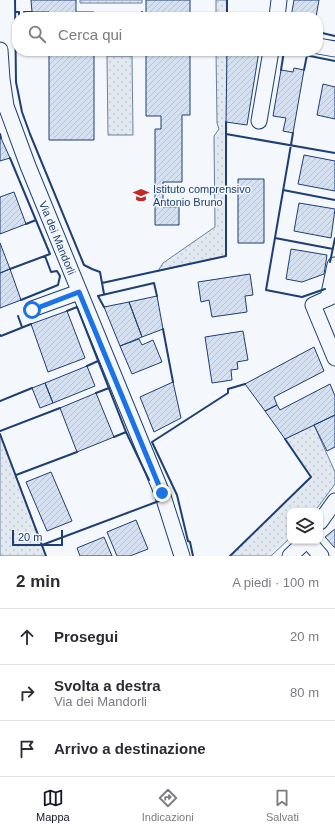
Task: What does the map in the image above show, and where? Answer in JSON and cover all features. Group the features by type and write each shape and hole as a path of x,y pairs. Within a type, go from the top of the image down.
{"street":[{"path":"278,12 279,0"},
{"path":"323,47 335,49"},
{"name":"Via dei Mandorli","path":"0,50 3,105 162,493 182,556"},
{"path":"259,121 270,56"},
{"path":"335,265 331,297 312,305 335,358"},
{"path":"32,310 79,292"},
{"path":"323,518 335,502"},
{"path":"290,556 304,544"},
{"path":"310,544 321,556"}],"shaded area":[{"path":"80,0 142,0 142,3 80,3"},
{"path":"216,0 227,0 227,12 216,12"},
{"path":"107,56 132,56 133,135 108,135"},
{"path":"216,56 227,56 226,256 158,271 163,263 215,227 214,136 219,129 217,123"},
{"path":"314,425 335,472 335,484 317,508 287,508 287,541 271,556 230,556 311,477 285,439"},
{"path":"0,434 42,545 46,556 0,556"}],"building":[{"path":"31,0 76,0 76,12 32,12"},
{"path":"146,0 190,0 190,12 146,12"},
{"path":"294,0 319,0 317,12 292,12"},
{"path":"49,56 94,56 94,140 49,140"},
{"path":"146,56 190,56 190,115 182,115 182,182 163,182 163,207 179,207 179,225 155,225 155,129 161,129 161,116 146,116"},
{"path":"227,56 258,56 247,125 226,122"},
{"path":"294,68 304,70 293,133 283,131 286,118 273,116 281,70 293,72"},
{"path":"323,84 335,87 335,119 317,115"},
{"path":"0,138 10,158 0,161"},
{"path":"304,155 335,161 335,191 298,184"},
{"path":"238,179 264,179 264,243 238,243"},
{"path":"14,192 26,224 0,234 0,197"},
{"path":"299,203 335,209 331,238 294,231"},
{"path":"0,243 10,269 0,273"},
{"path":"291,249 327,255 324,274 302,282 286,279"},
{"path":"10,269 21,300 0,308 0,273"},
{"path":"250,274 253,295 245,296 247,312 212,317 209,300 201,302 198,282"},
{"path":"157,296 163,329 142,337 129,302"},
{"path":"129,302 142,337 120,346 104,307"},
{"path":"67,311 85,358 48,372 31,324"},
{"path":"243,331 248,360 237,362 238,369 231,370 232,380 212,383 205,337"},
{"path":"139,339 142,345 153,340 162,362 132,374 120,346"},
{"path":"314,347 324,371 274,397 277,405 265,411 245,384"},
{"path":"87,366 95,386 53,403 45,383"},
{"path":"173,382 181,418 154,432 140,397"},
{"path":"45,383 53,403 40,408 32,388"},
{"path":"330,384 335,396 335,415 285,439 265,411 277,405 280,410"},
{"path":"96,393 114,437 77,452 60,408"},
{"path":"335,415 335,447 327,451 314,425"},
{"path":"51,472 72,521 47,531 26,482"},
{"path":"136,520 148,549 130,556 117,556 107,532"},
{"path":"335,529 335,548 325,537"},
{"path":"104,537 112,556 80,556 77,548"}],"wall":[{"path":"15,0 15,12"},
{"path":"227,0 227,12"},
{"path":"24,12 32,12"},
{"path":"323,33 335,36"},
{"path":"16,56 16,82 22,112 30,134 84,265 100,272 104,294"},
{"path":"281,70 283,56"},
{"path":"304,70 307,56"},
{"path":"310,56 335,61"},
{"path":"102,283 226,256 226,122"},
{"path":"293,133 266,290 302,297 325,289"},
{"path":"0,134 1,138"},
{"path":"226,134 335,153"},
{"path":"10,158 50,254 10,269"},
{"path":"283,190 335,200"},
{"path":"26,224 36,220"},
{"path":"275,238 333,249"},
{"path":"330,262 335,238"},
{"path":"21,300 58,285 60,276 57,271 51,272 45,256"},
{"path":"104,307 98,296 154,283 157,296"},
{"path":"67,311 77,307 126,432 149,480"},
{"path":"18,316 22,327"},
{"path":"0,335 1,336 31,324"},
{"path":"163,329 173,382"},
{"path":"87,366 98,361"},
{"path":"193,556 177,495 152,442 228,393 228,389 245,384"},
{"path":"0,401 32,388"},
{"path":"96,393 109,388"},
{"path":"0,431 60,408"},
{"path":"114,437 126,432"},
{"path":"0,434 46,556"},
{"path":"230,556 311,477 285,439"},
{"path":"16,475 77,452"},
{"path":"42,545 159,501"}],"place":[{"name":"Istituto comprensivo Antonio Bruno","path":"141,195"}],"route":[{"path":"32,310 79,292 162,493"}]}
